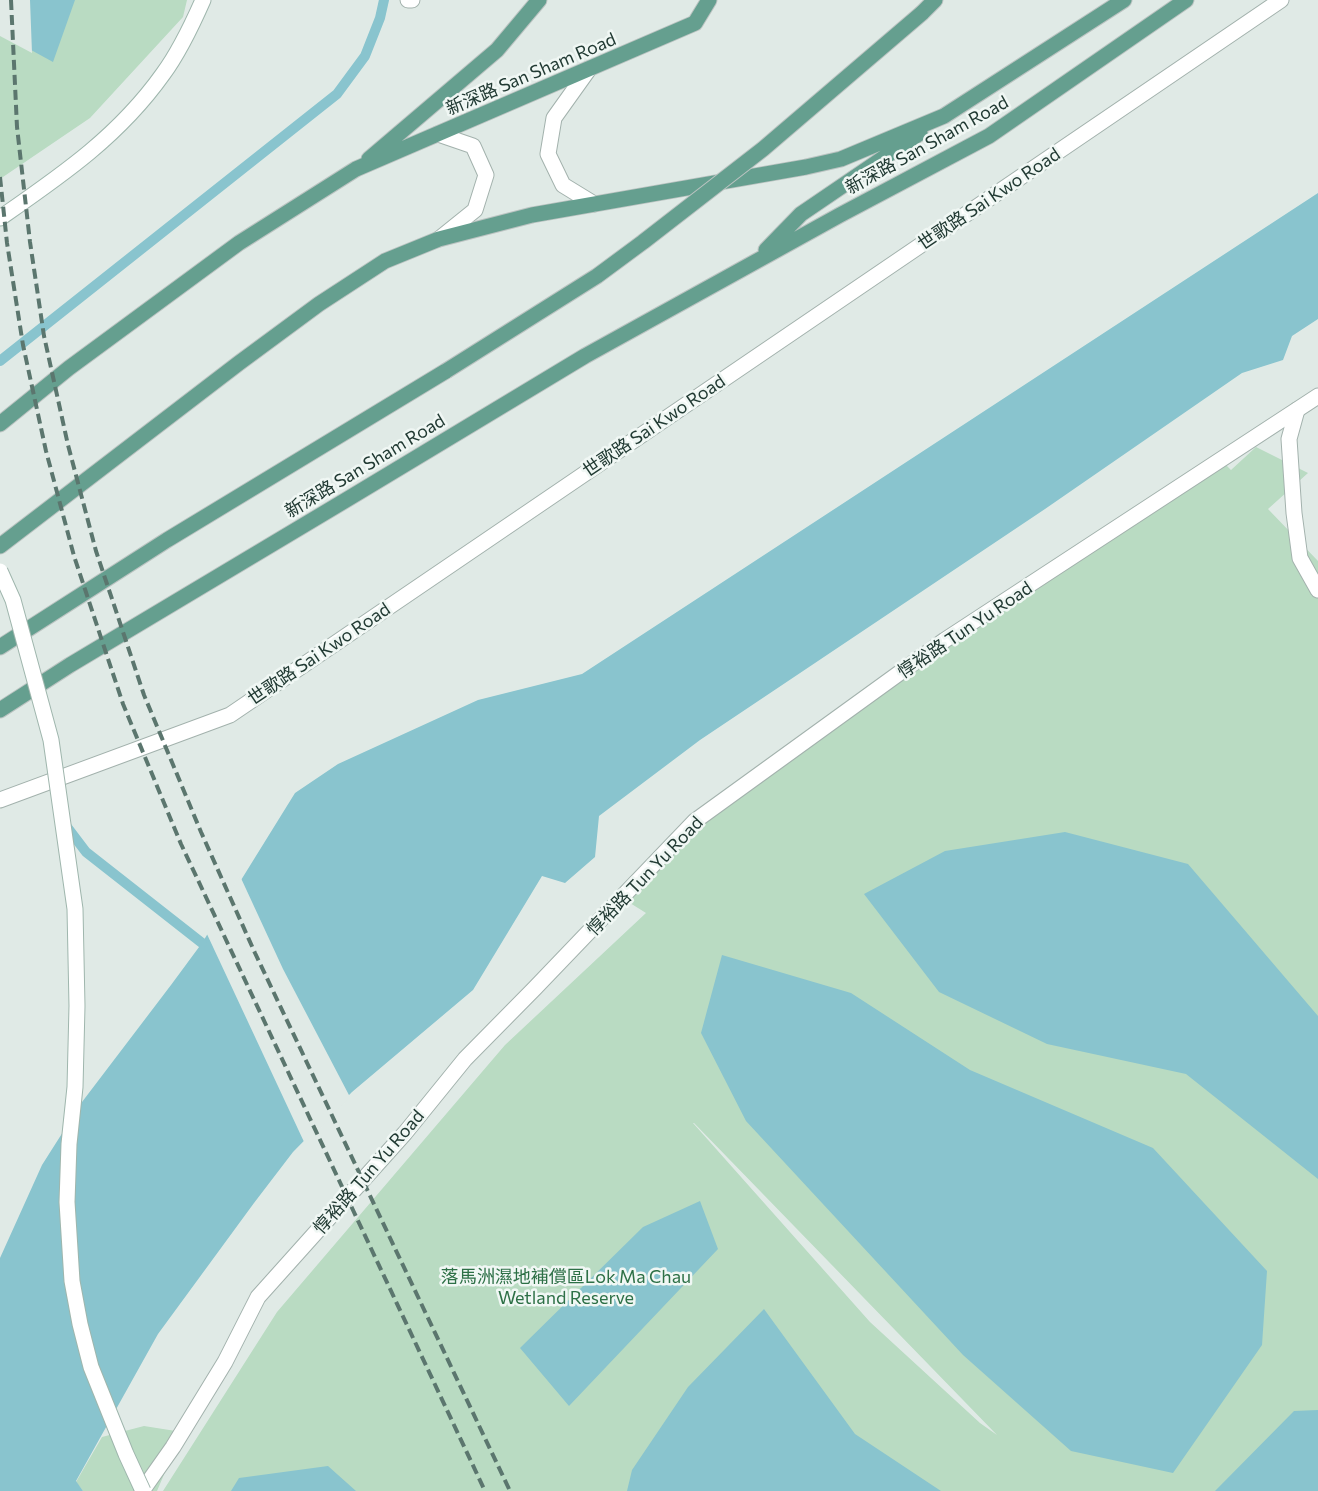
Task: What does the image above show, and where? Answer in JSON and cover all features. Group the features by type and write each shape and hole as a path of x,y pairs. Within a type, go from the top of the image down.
{"main road":[{"name":"新深路 San Sham Road","path":"0,424 69,368 231,248 356,169 497,50 539,0"},
{"name":"新深路 San Sham Road","path":"356,169 695,23 709,0"},
{"path":"0,647 167,540 446,371 597,276 763,150 935,0"},
{"name":"新深路 San Sham Road","path":"754,262 802,214 944,116 1124,0"},
{"name":"新深路 San Sham Road","path":"0,710 70,665 585,356 754,262 989,136 1186,0"},
{"name":"新深路 San Sham Road","path":"0,546 239,363 319,304 385,261 439,239 532,215 832,161 944,116"}],"street":[{"path":"0,218 91,152 140,104 164,73 185,39 204,0"},
{"name":"世歌路 Sai Kwo Road","path":"0,800 230,714 1282,0"},
{"path":"589,69 554,118 548,154 563,185 594,204"},
{"path":"438,134 473,146 486,175 475,210 439,239"},
{"name":"惇裕路 Tun Yu Road","path":"142,1491 173,1447 225,1362 258,1297 405,1133 465,1059 695,821 945,640 1318,396"},
{"path":"1297,410 1289,439 1294,513 1300,558 1318,590"},
{"path":"0,571 13,600 51,740 76,908 77,1015 67,1202 72,1281 91,1367 142,1491"}],"green space":[{"path":"0,0 187,0 183,17 90,118 0,179"},
{"name":"落馬洲濕地補償區Lok Ma Chau Wetland Reserve","path":"1256,447 1308,473 1268,509 1318,561 1318,1491 163,1491 277,1312 505,1045 646,913 622,898 695,821 1221,460 1231,470","holes":["694,1123 997,1435 980,1423 870,1322"]},
{"path":"144,1426 182,1432 157,1491 83,1491 76,1482 102,1437"}],"water":[{"path":"0,0 75,0 53,62 0,33"},
{"path":"1318,193 1318,319 1292,336 1283,360 1242,373 1045,509 700,740 599,816 595,857 565,883 542,876 473,990 352,1092 293,1152 254,1203 158,1334 76,1481 83,1491 0,1491 0,1258 42,1165 82,1102 202,943 295,793 338,764 478,700 582,674"},
{"path":"1065,832 1188,864 1318,1016 1318,1179 1186,1074 1047,1044 939,992 864,894 945,851"},
{"path":"722,955 851,993 970,1070 1153,1148 1267,1271 1262,1345 1173,1473 1071,1451 963,1355 746,1121 701,1033"},
{"path":"700,1201 718,1249 569,1406 520,1348 643,1227"},
{"path":"764,1309 855,1434 941,1491 627,1491 632,1470 688,1387"},
{"path":"1318,1410 1318,1491 1215,1491 1294,1411"},
{"path":"328,1466 356,1491 231,1491 239,1478"}],"pier":[{"path":"0,0 30,0 32,53 0,36"},
{"path":"240,876 283,969 350,1097 305,1144 206,932"}],"waterway":[{"path":"0,361 337,94 365,56 380,18 384,0"},
{"path":"64,823 86,852 202,943"}],"railway":[{"path":"11,0 17,127 30,242 44,336 68,445 96,551 144,695 201,832 255,953 510,1491"},
{"path":"0,177 7,243 23,345 46,451 74,556 123,704 181,844 485,1491"}]}
